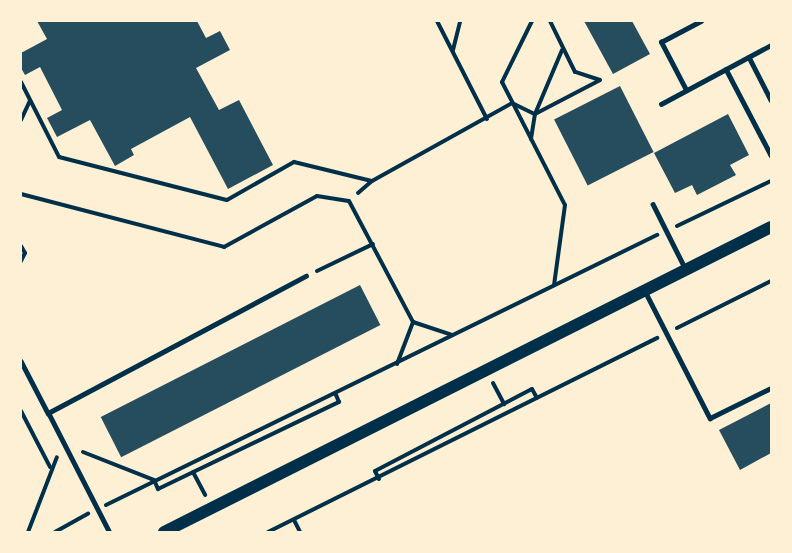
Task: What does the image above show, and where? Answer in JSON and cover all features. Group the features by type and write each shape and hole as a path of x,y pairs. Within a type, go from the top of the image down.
{"main road":[{"path":"164,532 212,510 644,288 771,227"}],"lane":[{"path":"686,90 661,42 701,21"},
{"path":"661,104 771,45"},
{"path":"749,57 771,100"},
{"path":"726,69 771,155"},
{"path":"653,204 685,268"},
{"path":"48,413 306,276"},
{"path":"644,288 710,418 771,388"},
{"path":"21,361 110,532"}],"path":[{"path":"437,21 487,118"},
{"path":"453,51 460,21"},
{"path":"532,21 502,82 565,205 554,285"},
{"path":"534,114 600,80 575,72 550,21"},
{"path":"531,140 534,114 562,49"},
{"path":"21,82 59,157 227,200 294,162 372,181"},
{"path":"21,120 30,100"},
{"path":"512,103 534,114"},
{"path":"358,193 372,181 512,103"},
{"path":"55,532 154,480 336,395 554,285 771,181"},
{"path":"21,194 224,247 317,196 349,201 413,322 453,336"},
{"path":"306,276 373,244"},
{"path":"21,246 25,253 21,261"},
{"path":"268,532 379,479 771,281"},
{"path":"397,365 413,322"},
{"path":"487,370 504,404"},
{"path":"379,479 375,471 532,389 537,398"},
{"path":"21,528 29,532 50,468 64,444 154,480 158,489 339,402 336,395"},
{"path":"21,411 50,468"},
{"path":"193,472 212,510"},
{"path":"294,520 300,532"}],"building":[{"path":"37,21 197,21 206,38 220,31 230,50 196,68 219,110 239,100 273,165 228,189 190,117 131,149 134,155 115,166 90,120 57,137 47,118 62,110 40,67 25,75 21,68 21,53 47,39"},
{"path":"584,21 632,21 650,54 613,74"},
{"path":"620,86 654,152 588,186 554,120"},
{"path":"728,114 749,155 730,165 736,175 697,195 692,185 675,193 654,153"},
{"path":"360,285 380,325 121,457 101,417"},
{"path":"771,403 771,453 740,470 719,430"}]}
